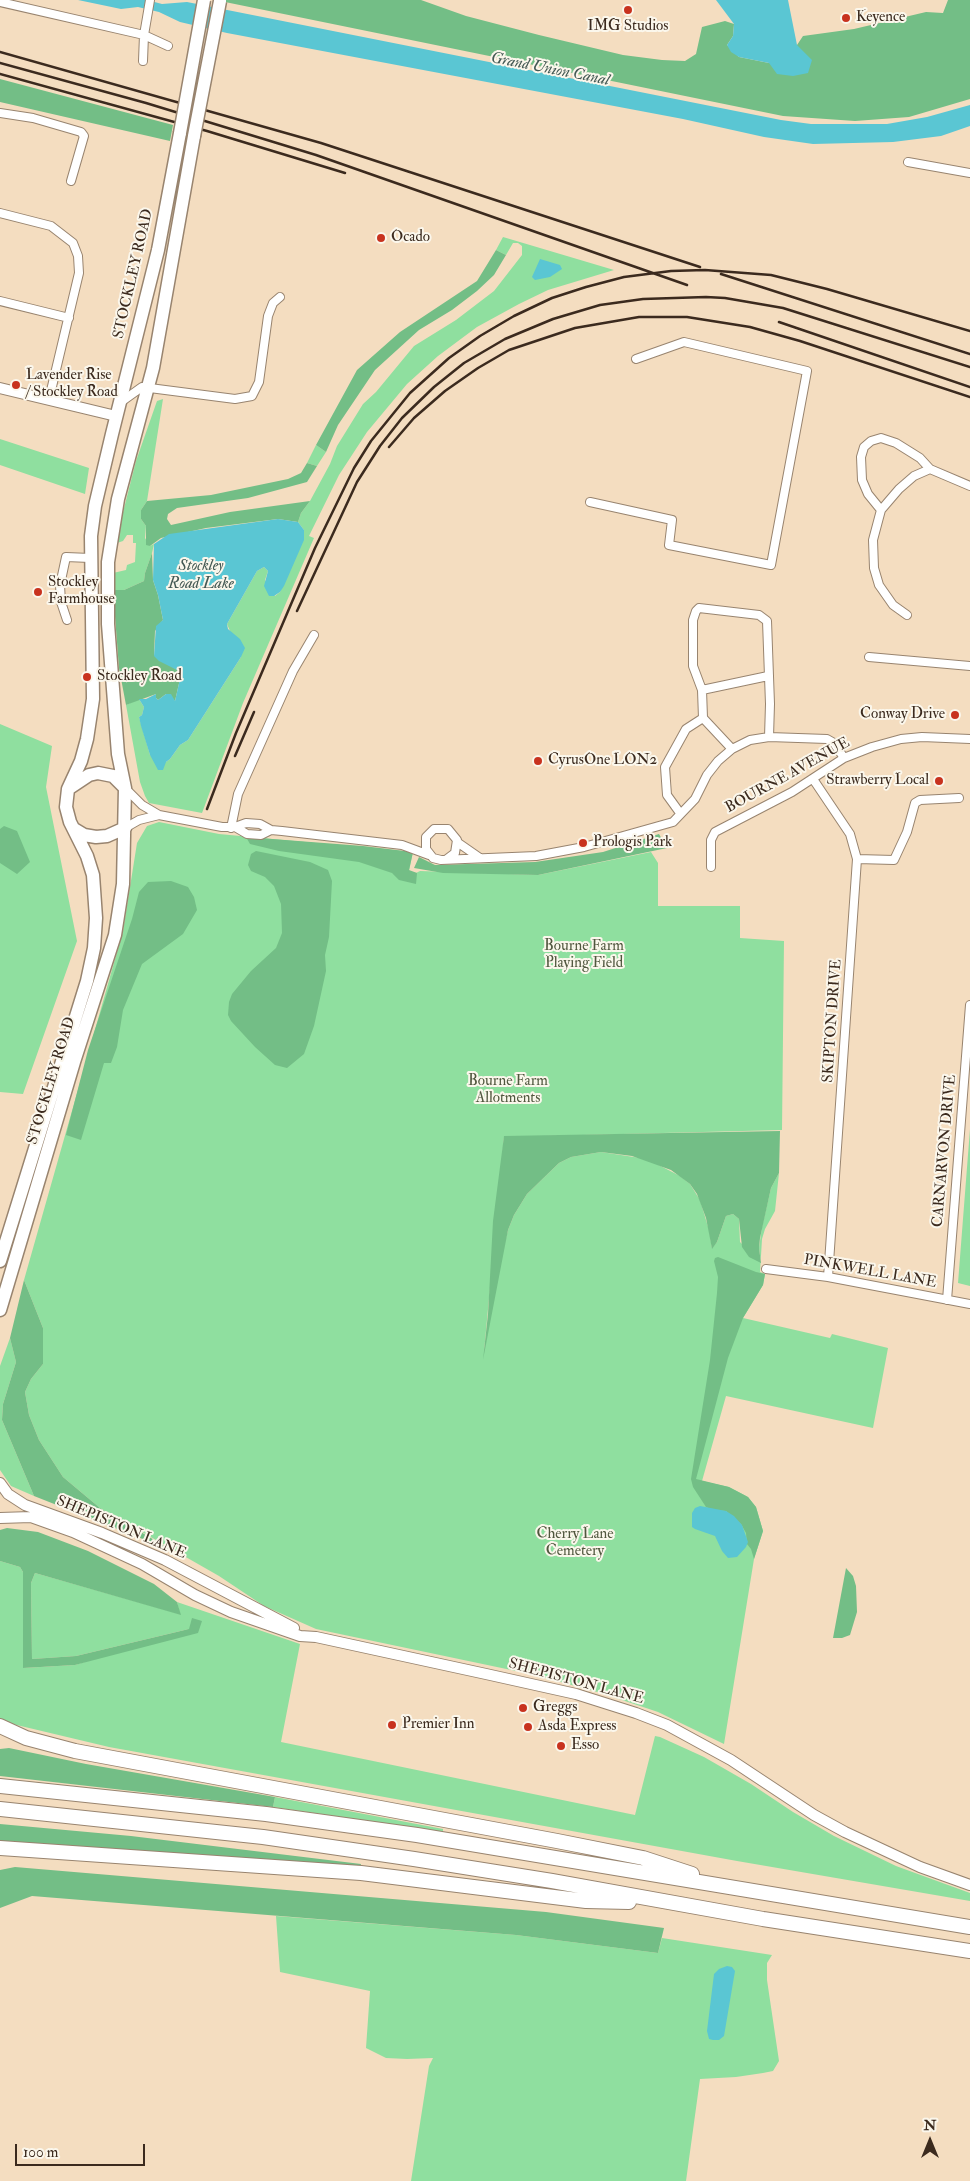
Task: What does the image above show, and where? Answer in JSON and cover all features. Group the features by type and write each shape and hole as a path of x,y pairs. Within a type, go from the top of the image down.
{"highway":[{"path":"0,1726 26,1738 75,1751 643,1858 743,1890"},
{"path":"0,1737 18,1745 42,1751 75,1751"},
{"path":"5,1786 256,1813 417,1835 970,1927"},
{"path":"5,1809 263,1837 453,1865 762,1919 970,1951"},
{"path":"0,1848 63,1854 361,1873 586,1901 675,1903"},
{"path":"0,1857 63,1854"}],"main road":[{"name":"STOCKLEY ROAD","path":"0,1260 84,989 94,948 96,918 93,875 70,822 66,807 68,789 81,761 87,739 93,699 90,558 95,506 158,250 204,0"},
{"name":"STOCKLEY ROAD","path":"0,1310 74,1062 115,935 123,884 126,788 118,754 108,624 108,562 118,499 149,388 220,0"},
{"path":"68,789 88,775 98,772 113,776 126,788"},
{"path":"74,829 84,835 96,837 107,836 125,828"}],"street":[{"path":"143,61 146,17 150,0"},
{"path":"0,2 144,35 168,46"},
{"path":"0,113 34,118 81,132 84,136 71,181"},
{"path":"908,162 970,173"},
{"path":"0,213 51,226 73,243 80,262 69,318 49,399"},
{"path":"120,403 139,388 235,399 252,396 259,382 268,316 273,303 280,297"},
{"path":"0,301 69,318"},
{"path":"590,502 672,520 669,545 771,565 808,371 684,342 636,359"},
{"path":"0,388 116,416"},
{"path":"881,510 868,494 862,480 861,457 864,447 871,441 881,438 896,443 920,458 930,469 970,486"},
{"path":"908,615 892,605 880,584 874,568 873,540 881,510 906,482 930,469"},
{"path":"67,620 61,602 60,585 66,557 90,558"},
{"path":"735,747 703,718 702,690 693,666 694,620 696,611 699,608 759,615 767,621 770,704 769,737"},
{"path":"233,828 238,794 293,671 314,636"},
{"path":"869,657 970,666"},
{"path":"702,690 768,676"},
{"path":"680,813 666,795 665,767 686,729 703,718"},
{"path":"126,788 142,805 160,814 233,828 246,823 260,824 271,830 402,845 437,860 536,856 584,847 673,822 695,799 707,775 735,747 750,740 769,737 827,739 834,743 844,758"},
{"name":"BOURNE AVENUE","path":"711,866 711,840 715,832 792,792 844,758 872,747 901,740 922,737 970,739"},
{"name":"SKIPTON DRIVE","path":"813,779 850,834 857,859 828,1277"},
{"path":"857,859 894,860 907,832 915,804 920,800 959,798"},
{"path":"125,828 139,820 160,814"},
{"path":"429,855 425,842 429,832 434,829 443,828 452,832 458,842 480,858"},
{"path":"402,845 425,842"},
{"path":"447,859 455,853 458,842"},
{"name":"CARNARVON DRIVE","path":"946,1300 970,1004"},
{"name":"PINKWELL LANE","path":"766,1269 828,1277 970,1304"},
{"name":"SHEPISTON LANE","path":"0,1483 8,1494 25,1505 165,1560 284,1624 316,1638"},
{"name":"SHEPISTON LANE","path":"0,1518 31,1517 64,1528 142,1564 195,1595 230,1612 300,1636 568,1693 636,1713 667,1725 731,1760 814,1815 845,1832 920,1867 970,1885"}],"green space":[{"path":"226,0 421,0 466,16 623,55 685,61 696,54 702,27 725,21 734,24 733,36 727,45 739,57 769,63 797,45 803,36 854,29 926,12 943,13 948,0 970,0 970,99 909,117 855,121 783,116 225,2"},
{"path":"0,79 173,125 170,141 0,102"},
{"path":"503,237 614,270 548,290 477,327 438,356 407,384 367,432 339,475 309,536 314,538 243,703 202,813 149,803 140,782 126,705 139,699 144,707 142,715 139,717 150,755 166,762 180,745 188,740 241,657 227,624 257,571 264,567 268,571 265,580 275,596 280,592 304,530 298,522 301,513 310,501 330,464 337,446 363,404 376,392 414,346 456,320 494,291 522,255 522,246 518,243 513,243 506,255 496,250"},
{"path":"496,250 506,255 494,275 452,310 419,330 375,370 338,425 326,452 316,445 357,370 400,332 477,281"},
{"path":"163,399 147,501 141,510 141,519 146,526 145,538 150,546 154,544 152,553 144,581 124,590 113,590 113,573 126,570 127,565 135,562 136,543 133,543 133,535 127,535 123,541 117,543 119,528 136,461 157,401"},
{"path":"0,439 89,468 85,494 0,465"},
{"path":"316,445 326,452 317,466 307,463"},
{"path":"307,463 317,466 307,482 248,498 177,508 168,514 167,519 171,525 230,512 310,501 301,513 298,522 278,519 206,528 161,538 150,546 146,545 146,526 141,519 141,510 147,501 211,495 288,479 301,473"},
{"path":"152,553 153,580 163,620 155,631 154,655 179,671 180,679 175,701 166,694 158,700 156,694 126,705 119,668 113,590 124,590 144,581"},
{"path":"0,724 52,746 46,787 77,941 23,1094 0,1092"},
{"path":"159,822 219,834 413,852 409,871 416,873 420,871 538,875 651,852 658,863 658,906 740,906 740,938 784,941 782,1130 504,1137 484,1352 501,1258 514,1215 527,1194 559,1163 571,1157 601,1152 647,1159 680,1176 690,1184 700,1200 712,1248 717,1242 726,1216 733,1214 739,1219 740,1242 761,1263 760,1272 765,1274 763,1285 743,1318 830,1338 832,1334 888,1348 873,1428 726,1396 702,1481 729,1487 748,1497 756,1507 763,1531 754,1559 724,1744 658,1712 601,1693 535,1675 316,1629 264,1606 219,1576 100,1508 63,1477 39,1440 29,1415 25,1392 31,1379 43,1364 43,1328 24,1280 123,931 137,843 147,826"},
{"path":"4,826 17,831 30,862 17,874 0,863 0,829"},
{"path":"659,834 667,848 538,875 443,873 414,868 419,857 435,865 535,862 603,852"},
{"path":"246,837 363,846 413,852 409,870 417,873 416,884 399,880 392,873 359,862 279,851 250,844"},
{"path":"256,851 310,862 328,870 332,881 329,937 325,955 326,971 314,1026 304,1054 287,1068 275,1065 255,1047 231,1021 228,1015 232,994 251,971 276,948 282,933 281,904 274,886 265,877 251,871 248,865 251,854"},
{"path":"171,881 188,887 194,897 197,910 183,934 142,964 123,1010 117,1047 111,1063 104,1063 81,1140 66,1135 88,1050 132,919 139,892 148,882"},
{"path":"970,1129 970,1286 958,1283"},
{"path":"780,1131 779,1173 771,1188 760,1238 761,1263 749,1257 742,1247 739,1219 733,1214 726,1216 717,1242 712,1249 706,1218 697,1194 690,1184 671,1170 632,1156 601,1152 571,1157 559,1163 527,1194 514,1215 508,1230 483,1360 488,1314 493,1221 504,1136"},
{"path":"779,1173 775,1211 762,1239 761,1261 759,1248 762,1227 771,1188"},
{"path":"718,1257 765,1274 763,1285 743,1318 728,1358 696,1479 729,1487 748,1497 756,1507 763,1531 754,1559 751,1549 747,1544 746,1533 741,1524 726,1511 713,1510 706,1507 693,1487 691,1479 710,1360 718,1277 714,1261"},
{"path":"24,1280 43,1328 43,1364 31,1379 25,1392 29,1415 39,1440 63,1477 100,1508 173,1551 34,1496 2,1420 3,1404 16,1362 10,1338"},
{"path":"10,1338 16,1362 3,1404 2,1420 34,1496 11,1486 0,1470 0,1366"},
{"path":"7,1528 38,1532 88,1551 154,1584 177,1602 181,1615 35,1573 31,1583 32,1659 76,1656 189,1629 192,1618 202,1621 198,1633 75,1665 23,1668 23,1572 20,1567 0,1561 0,1530"},
{"path":"0,1561 20,1567 23,1572 23,1668 75,1665 189,1629 76,1656 32,1659 31,1583 35,1573 180,1614 177,1602 300,1644 281,1742 635,1815 655,1736 660,1737 704,1757 834,1836 896,1866 970,1893 970,1901 737,1861 109,1747 4,1722 0,1719"},
{"path":"846,1568 853,1576 856,1586 857,1612 850,1635 842,1638 833,1638"},
{"path":"9,1748 86,1764 275,1797 273,1807 0,1776 0,1749"},
{"path":"275,1797 443,1829 443,1832 273,1807"},
{"path":"0,1824 131,1836 361,1864 360,1871 0,1844"},
{"path":"15,1867 546,1912 664,1928 658,1953 516,1935 32,1896 0,1908 0,1870"},
{"path":"276,1916 516,1935 658,1953 662,1938 772,1955 767,1963 767,1980 779,2061 773,2071 736,2077 700,2079 686,2181 411,2181 429,2066 433,2058 386,2058 366,2048 370,1991 280,1972"}],"water":[{"path":"78,0 147,0 162,4 187,2 781,120 811,124 887,124 927,117 970,105 970,126 941,136 893,142 813,144 764,137 683,119 227,33 180,22 159,12 138,7 121,9"},
{"path":"716,0 788,0 797,45 812,60 808,73 793,76 777,74 769,63 739,57 731,52 727,45 733,36 734,24"},
{"path":"540,259 560,265 562,269 550,277 535,280 532,277"},
{"name":"Stockley Road Lake","path":"278,519 298,522 304,530 304,540 284,586 274,596 269,596 264,586 268,571 264,567 257,571 227,624 228,629 240,639 245,648 241,657 188,740 180,745 166,762 163,770 158,770 150,755 141,726 139,717 142,715 144,707 139,699 146,699 156,694 158,700 166,694 171,694 175,701 180,679 179,671 159,661 154,656 156,626 163,620 153,580 154,544 169,534"},
{"path":"700,1506 726,1511 734,1516 742,1525 748,1542 737,1557 728,1558 722,1551 715,1536 692,1527 692,1513 695,1508"},
{"path":"727,1966 732,1967 735,1971 724,2036 719,2040 713,2040 709,2039 707,2031 714,1974 719,1969"}],"railway":[{"path":"0,52 321,143 700,267"},
{"path":"0,63 146,103 316,155 687,285"},
{"path":"0,74 207,131 345,173"},
{"path":"207,809 236,733 315,548 354,468 371,441 410,393 449,358 480,336 514,316 552,298 586,287 624,277 671,271 705,270 771,275 827,289 970,331"},
{"path":"721,274 970,354"},
{"path":"297,611 357,482 380,446 402,418 434,387 464,363 505,339 553,319 600,305 643,299 725,298 783,308 970,367"},
{"path":"389,447 414,418 445,391 478,368 509,350 575,328 639,317 687,317 750,327 800,341 970,397"},
{"path":"779,322 970,387"},
{"path":"235,756 254,712"}],"place":[{"name":"IMG Studios","path":"628,10"},
{"name":"Keyence","path":"846,18"},
{"name":"Ocado","path":"381,238"},
{"name":"Lavender Rise / Stockley Road","path":"16,385"},
{"name":"Stockley Farmhouse","path":"38,592"},
{"name":"Stockley Road","path":"87,677"},
{"name":"Conway Drive","path":"955,715"},
{"name":"CyrusOne LON2","path":"538,761"},
{"name":"Strawberry Local","path":"939,781"},
{"name":"Prologis Park","path":"583,843"},
{"name":"Greggs","path":"523,1708"},
{"name":"Premier Inn","path":"392,1725"},
{"name":"Asda Express","path":"528,1727"},
{"name":"Esso","path":"561,1746"}],"water label":[{"name":"Grand Union Canal","path":"550,70"}],"park label":[{"name":"Bourne Farm Playing Field","path":"584,956"},
{"name":"Bourne Farm Allotments","path":"508,1090"},
{"name":"Cherry Lane Cemetery","path":"575,1544"}]}
